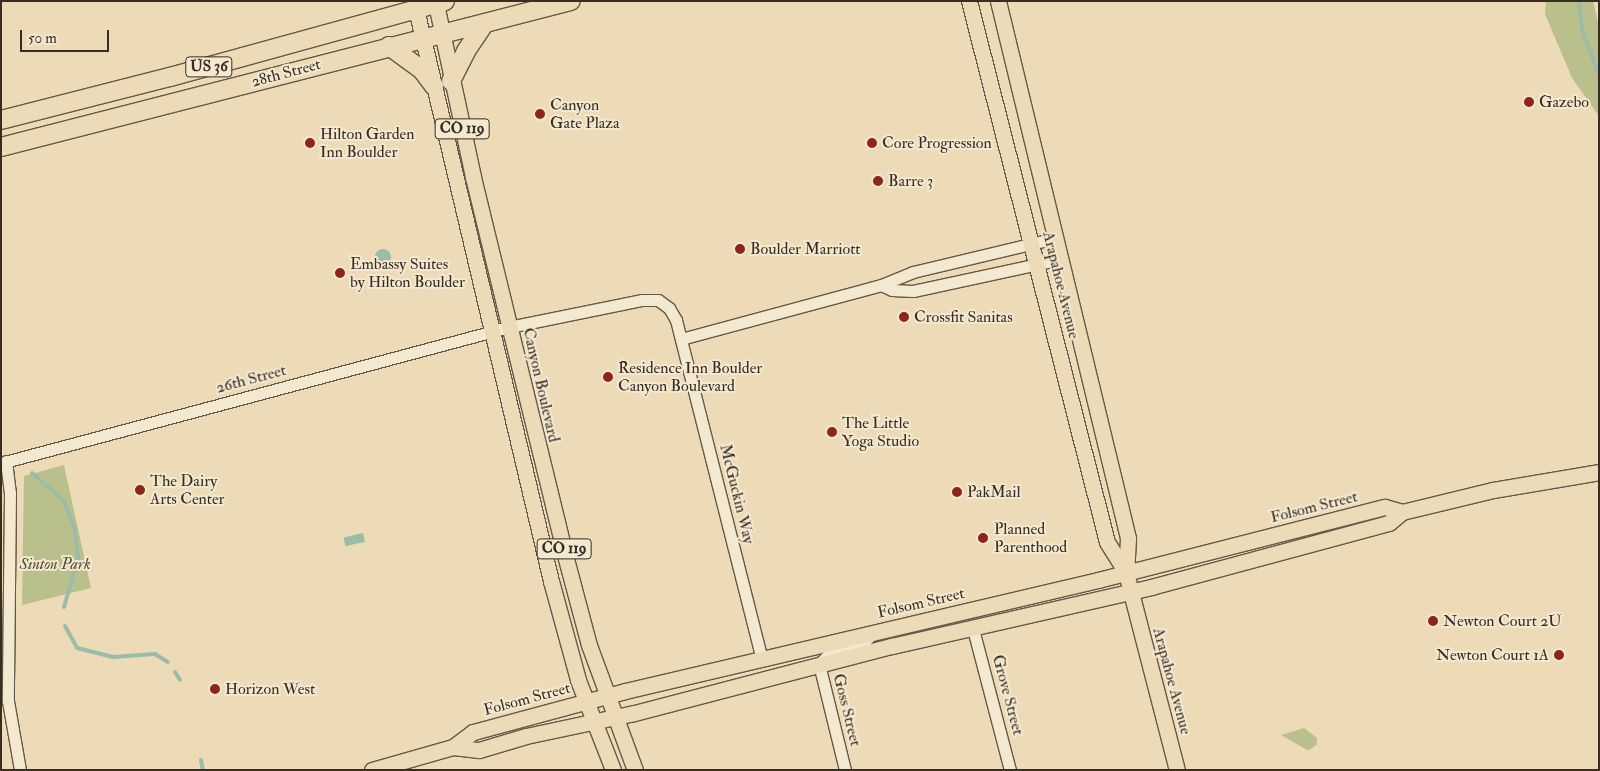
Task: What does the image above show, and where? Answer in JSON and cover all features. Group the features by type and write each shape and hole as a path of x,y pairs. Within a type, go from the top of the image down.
{"highway":[{"path":"379,19 388,1"},
{"name":"28th Street","path":"1,147 389,46 571,1"},
{"name":"28th Street","path":"1,120 187,73 379,19 415,5 439,2"},
{"path":"451,82 466,50 484,24"},
{"name":"CO 119","path":"389,46 422,70 434,86"}],"main road":[{"name":"Arapahoe Avenue","path":"969,1 1033,243 1107,542 1126,573"},
{"name":"Arapahoe Avenue","path":"998,1 1128,538 1126,573 1130,591 1177,770"},
{"name":"Canyon Boulevard","path":"439,2 442,33 451,82 574,591 607,696 635,770"},
{"path":"415,5 434,86"},
{"name":"CO 119","path":"434,86 489,332 546,562 586,701 613,770"},
{"name":"Folsom Street","path":"453,747 479,750 819,664 1130,591 1389,523 1402,512 1493,490 1599,472"},
{"name":"Folsom Street","path":"372,770 453,747 473,732 586,701 761,657 1126,573 1385,507 1402,512"}],"street":[{"path":"681,339 881,285 913,272 1056,238"},
{"path":"881,285 892,290 913,291 1061,259"},
{"name":"McGuckin Way","path":"509,327 642,300 658,300 669,308 681,339 761,657"},
{"name":"26th Street","path":"4,462 509,327"},
{"path":"4,462 10,493 8,701 20,770"},
{"name":"Grove Street","path":"974,629 1010,770"},
{"name":"Goss Street","path":"846,770 819,664 830,652 863,643 874,631"}],"green space":[{"path":"1546,1 1593,1 1599,27 1599,116 1572,78 1545,14"},
{"name":"Sinton Park","path":"64,465 91,588 22,605 24,476"},
{"path":"1304,728 1317,738 1317,744 1311,749 1307,750 1281,735"}],"shaded area":[{"path":"383,249 389,251 391,257 389,263 383,265 377,263 375,257 377,251"},
{"path":"363,533 365,542 346,546 344,537"}],"waterway":[{"path":"1579,1 1582,30 1599,75"},
{"path":"32,473 64,501 75,529 78,559 64,607"},
{"path":"65,626 77,648 113,657 155,654 168,662"},
{"path":"175,672 180,680"},
{"path":"201,760 203,770"}],"place":[{"name":"Gazebo","path":"1529,102"},
{"name":"Canyon Gate Plaza","path":"540,114"},
{"name":"Hilton Garden Inn Boulder","path":"310,143"},
{"name":"Core Progression","path":"872,143"},
{"name":"Barre 3","path":"878,181"},
{"name":"Boulder Marriott","path":"740,249"},
{"name":"Embassy Suites by Hilton Boulder","path":"340,273"},
{"name":"Crossfit Sanitas","path":"904,317"},
{"name":"Residence Inn Boulder Canyon Boulevard","path":"608,377"},
{"name":"The Little Yoga Studio","path":"832,432"},
{"name":"The Dairy Arts Center","path":"140,490"},
{"name":"PakMail","path":"957,492"},
{"name":"Planned Parenthood","path":"983,538"},
{"name":"Newton Court 2U","path":"1433,621"},
{"name":"Newton Court 1A","path":"1559,655"},
{"name":"Horizon West","path":"215,689"}]}
